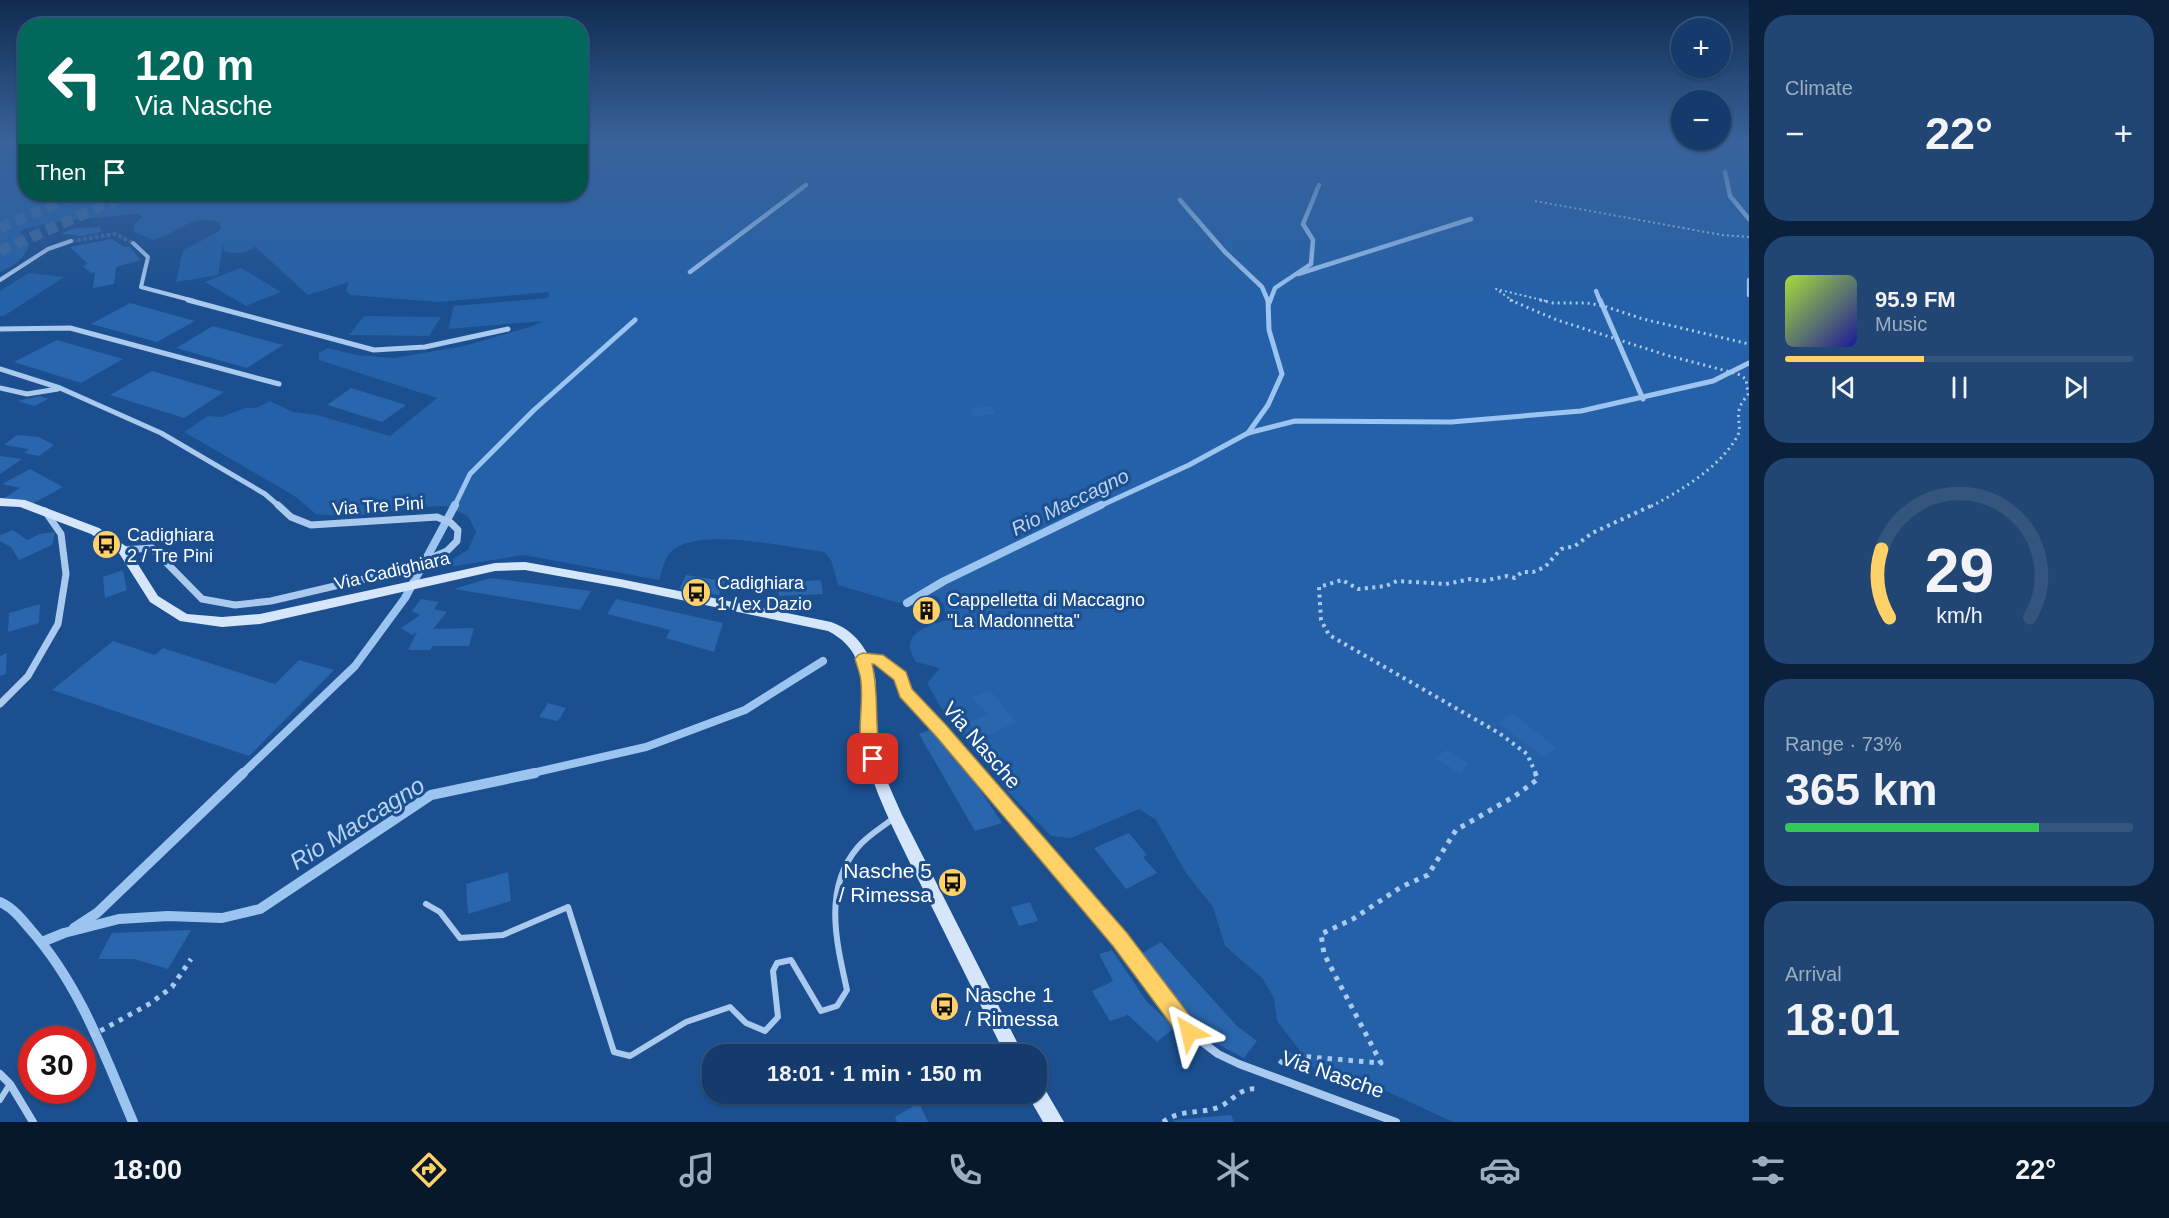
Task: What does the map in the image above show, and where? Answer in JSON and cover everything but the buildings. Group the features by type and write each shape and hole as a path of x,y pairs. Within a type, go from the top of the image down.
{"street":[{"path":"0,280 48,249 71,242"},
{"path":"133,243 148,257 141,287 374,350 396,351 451,343 508,329"},
{"path":"0,329 70,328 279,384"},
{"name":"Via Tre Pini","path":"0,369 60,388 161,433 265,494 291,517 311,525 437,517 451,523 459,530 457,541 447,551 404,570 271,601 235,605 202,599 152,548 123,550"},
{"path":"0,388 27,394 60,388"},
{"name":"Via Cadighiara","path":"0,502 21,503 95,531 123,550 154,599 184,618 222,622 260,619 495,567 525,566 620,583 831,627 845,634 857,646 863,659"},
{"path":"0,704 28,676 58,624 66,574 61,534 44,511"},
{"path":"863,659 869,683 868,741 878,776 895,818 1009,1044"},
{"name":"Via Nasche","path":"863,659 878,659 901,677 905,692 941,730 1120,940 1189,1032 1218,1054 1272,1077 1396,1122"},
{"path":"0,1074 10,1084 33,1122"},
{"path":"1042,1104 1053,1122"}],"lane":[{"path":"426,904 440,912 460,938 503,935 568,907 614,1052 630,1056 686,1022 730,1007 746,1023 765,1031 778,1017 773,971 777,963 791,960 821,1011 837,1006 847,990 834,905 840,872 859,846 895,818"},
{"path":"0,1100 10,1084"}],"path":[{"path":"1535,201 1722,235 1749,237"},
{"path":"1272,1077 1286,1055 1381,1063 1324,954 1321,934 1353,920 1401,887 1428,875 1456,830 1515,796 1538,779 1527,754 1499,733 1329,635 1320,620 1319,587 1342,580 1358,589 1386,586 1396,581 1446,584 1471,579 1483,581 1507,576 1515,578 1522,572 1533,572 1545,567 1561,549 1575,546 1592,533 1680,491 1723,454 1737,437 1740,428 1739,408 1748,394 1748,387 1746,379 1738,374 1666,355 1557,320 1512,301 1496,289 1553,303 1587,303 1604,306 1643,319 1749,345"},
{"path":"96,1033 151,1003 172,987 191,959"},
{"path":"1163,1122 1176,1112 1220,1107 1242,1089 1264,1090"}],"shaded area":[{"path":"0,194 18,194 18,201 588,201 588,194 1749,194 1749,1122 1453,1122 1373,1085 1314,1069 1277,1021 1274,998 1262,978 1225,946 1213,907 1186,873 1156,820 1139,809 1071,838 1051,836 1009,793 940,706 927,683 940,668 916,662 911,653 910,645 916,634 922,629 946,620 944,605 937,596 924,596 899,603 838,585 831,560 824,552 742,540 698,540 681,545 667,557 659,580 524,555 436,569 468,550 476,532 468,516 446,506 418,507 349,517 316,514 293,495 184,432 208,416 221,417 245,408 256,408 270,401 293,412 317,415 390,436 437,398 319,360 319,353 328,348 356,355 394,358 464,346 544,321 448,329 454,306 548,298 549,292 439,302 350,295 346,291 349,282 308,295 252,244 255,247 237,253 225,251 223,245 218,275 176,282 183,250 218,232 221,228 220,223 211,220 193,222 153,240 134,232 134,225 142,217 138,214 60,221 24,229 20,232 29,244 28,249 18,261 0,272"},
{"path":"241,268 281,292 246,306 205,282"},
{"path":"29,273 64,277 4,316 0,316 0,291"},
{"path":"364,316 441,317 429,336 349,335"}],"waterway":[{"path":"690,272 794,194"},
{"path":"1270,301 1275,288 1311,264 1313,240 1303,224 1315,194"},
{"path":"1730,194 1749,219"},
{"path":"1180,200 1225,252 1262,287 1268,301"},
{"path":"1298,274 1471,219"},
{"path":"1749,280 1749,295"},
{"path":"1596,291 1600,301"},
{"path":"1248,433 1268,405 1282,374 1269,330 1268,300"},
{"path":"1600,300 1642,397"},
{"path":"455,506 470,474 534,410 635,320"},
{"path":"1642,397 1713,381 1749,363"},
{"path":"1248,433 1295,421 1451,422 1581,411 1642,397"},
{"name":"Rio Maccagno","path":"1098,507 1189,465 1248,433"},
{"name":"Rio Maccagno","path":"907,603 944,581 1101,505"},
{"path":"242,774 355,666 405,598 455,506"},
{"name":"Rio Maccagno","path":"528,774 646,747 745,710 823,661"},
{"path":"74,928 97,913 243,773"},
{"name":"Rio Maccagno","path":"42,942 64,933 119,919 168,916 222,918 260,909 431,795 535,773"},
{"path":"0,902 13,910 23,921 63,973 101,1046 133,1122"}],"tunnel":[{"path":"0,228 62,201"},
{"path":"0,251 113,201"},
{"path":"71,241 115,234 133,243"}],"place":[{"name":"Cadighiara 2 / Tre Pini","path":"106,545"},
{"name":"Cadighiara 1 / ex Dazio","path":"696,593"},
{"name":"Cappelletta di Maccagno \"La Madonnetta\"","path":"926,610"},
{"name":"Nasche 5 / Rimessa","path":"953,882"},
{"name":"Nasche 1 / Rimessa","path":"944,1006"}],"route":[{"path":"873,759 868,741 869,683 863,659 878,659 901,677 905,692 941,730 1120,940 1189,1032"}]}
